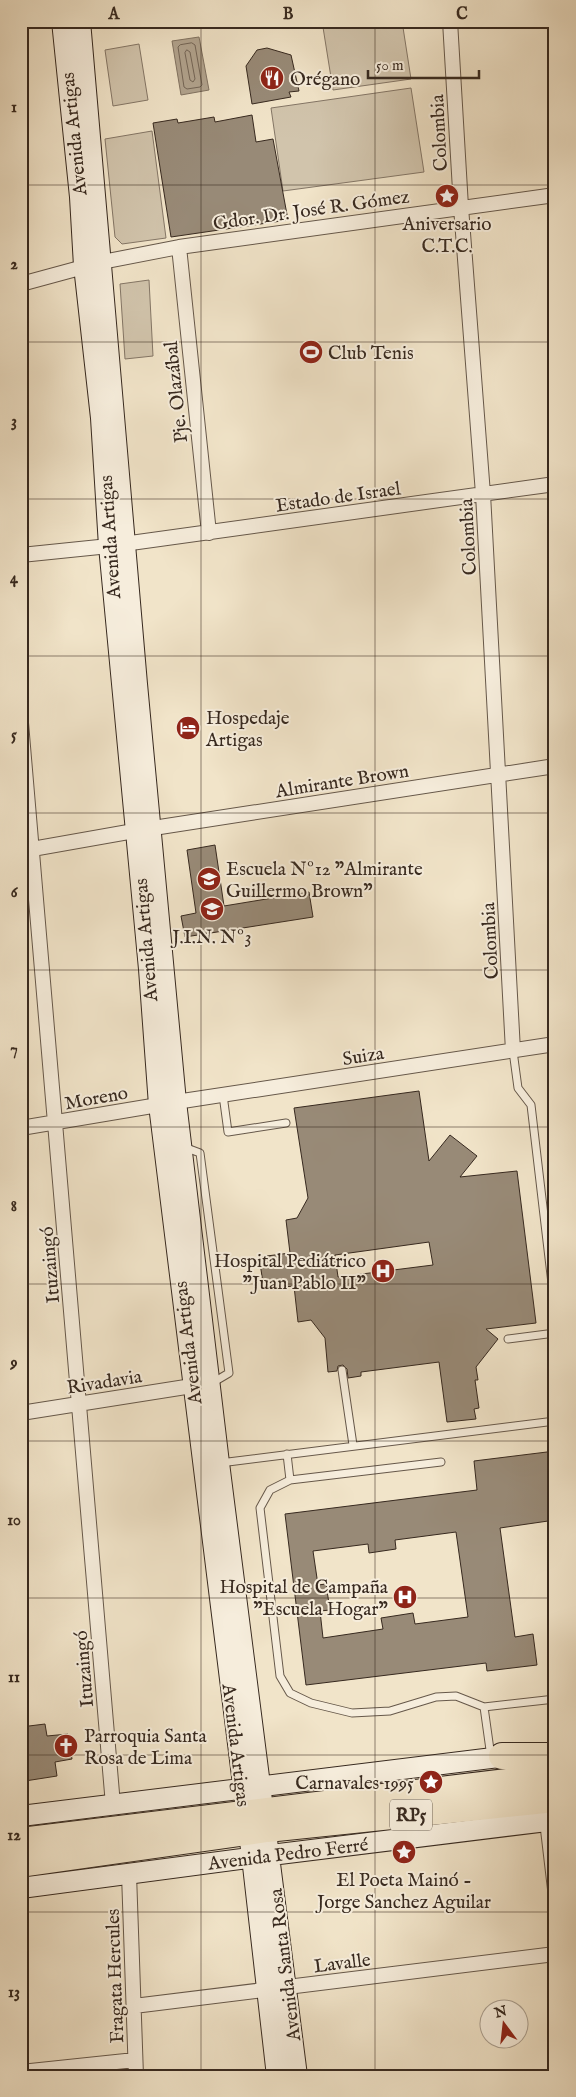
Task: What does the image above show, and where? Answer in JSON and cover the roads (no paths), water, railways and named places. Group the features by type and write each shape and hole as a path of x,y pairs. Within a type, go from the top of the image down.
{"highway":[{"path":"496,1757 555,1756"},
{"name":"Avenida Pedro Ferré","path":"21,1841 255,1810 555,1776"},
{"name":"Avenida Pedro Ferré","path":"21,1864 255,1810 509,1805 553,1811"}],"main road":[{"name":"Avenida Artigas","path":"62,21 80,197 93,264"},
{"name":"Avenida Artigas","path":"80,21 101,418 117,545 143,829 148,969 168,1103 201,1385 261,1856"},
{"name":"Avenida Artigas","path":"168,1103 182,1145 201,1385 219,1463 255,1810"},
{"name":"Avenida Pedro Ferré","path":"21,1816 113,1805 255,1810 496,1757 555,1750"},
{"name":"Avenida Pedro Ferré","path":"21,1888 261,1856 553,1811"},
{"name":"Avenida Santa Rosa","path":"261,1856 286,1988 297,2076"},
{"name":"Avenida Santa Rosa","path":"261,1856 266,1990 277,2076"}],"street":[{"name":"Colombia","path":"450,21 461,207 484,494 513,1051"},
{"name":"Gdor. Dr. José R. Gómez","path":"21,284 93,264 179,247 555,195"},
{"name":"Pje. Olazábal","path":"179,247 209,533"},
{"name":"Estado de Israel","path":"21,555 209,533 555,484"},
{"name":"Ituzaingó","path":"21,723 26,850 56,1122 113,1805"},
{"name":"Almirante Brown","path":"26,850 143,829 555,766"},
{"name":"Suiza","path":"168,1103 555,1044"},
{"name":"Moreno","path":"21,1128 168,1103"},
{"name":"Rivadavia","path":"21,1413 201,1385"},
{"path":"553,1811 555,1889"},
{"name":"Fragata Hercules","path":"129,1874 136,2076"},
{"name":"Lavalle","path":"134,2006 555,1954"},
{"path":"21,2072 135,2060"}],"lane":[{"path":"513,1051 518,1088 531,1105 555,1309"},
{"path":"223,1095 228,1132 286,1123"},
{"path":"508,1339 555,1333"},
{"path":"342,1370 353,1445"},
{"path":"219,1463 555,1421"},
{"path":"287,1454 290,1480"},
{"path":"441,1462 290,1480 270,1490 260,1508 280,1676 290,1693 311,1703 352,1713 390,1711 436,1697 456,1696 484,1708 555,1699"},
{"path":"484,1708 496,1757"}],"water":[{"path":"199,37 209,90 181,95 172,41"}],"place":[{"name":"Orégano","path":"272,78"},
{"name":"Aniversario C.T.C.","path":"447,196"},
{"name":"Club Tenis","path":"311,352"},
{"name":"Hospedaje Artigas","path":"188,728"},
{"name":"Escuela Nº12 \"Almirante Guillermo Brown\"","path":"209,879"},
{"name":"J.I.N. Nº3","path":"212,909"},
{"name":"Hospital Pediátrico \"Juan Pablo II\"","path":"383,1271"},
{"name":"Hospital de Campaña \"Escuela Hogar\"","path":"405,1597"},
{"name":"Parroquia Santa Rosa de Lima","path":"66,1746"},
{"name":"Carnavales 1995","path":"431,1782"},
{"name":"El Poeta Mainó - Jorge Sanchez Aguilar","path":"404,1852"}]}
